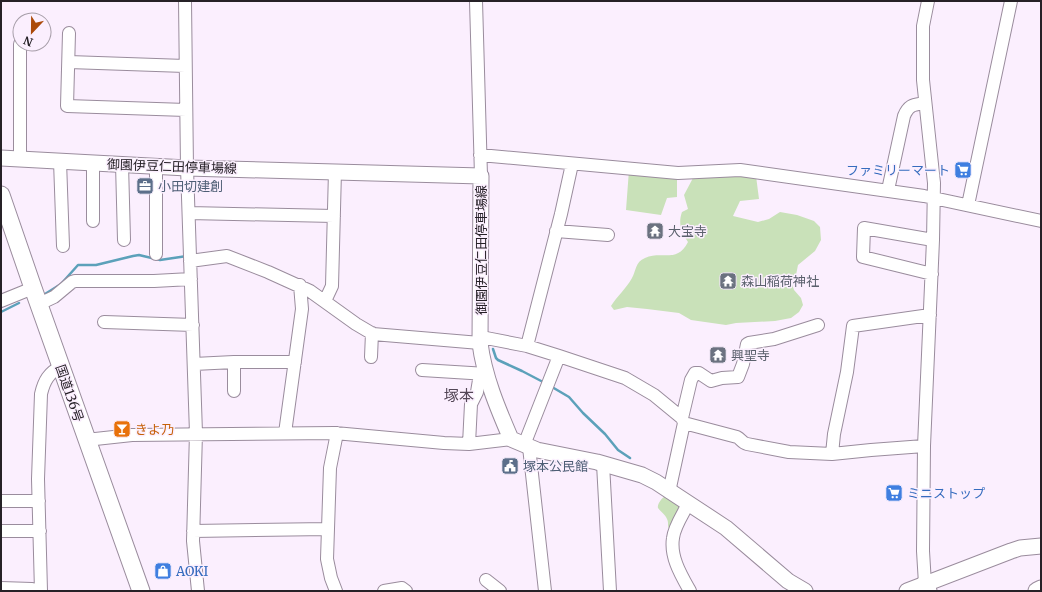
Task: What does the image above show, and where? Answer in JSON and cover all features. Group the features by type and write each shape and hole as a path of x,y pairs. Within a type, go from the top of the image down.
{"highway":[{"name":"国道136号","path":"1,195 29,289 39,304 58,369 86,440 141,591"},
{"name":"国道136号","path":"1,221 29,289 58,369 132,591"},
{"path":"1037,591 1041,589"}],"main road":[{"name":"御園伊豆仁田停車場線","path":"1,158 187,168 481,176 480,340 484,374 499,411 521,444"},
{"path":"521,444 642,475 726,528 788,581 802,590"},
{"path":"907,591 926,589 1011,551 1020,548 1041,546"}],"street":[{"path":"185,1 187,168 196,434 194,531 198,591"},
{"path":"476,1 481,176"},
{"path":"926,589 923,551 924,446 932,274 934,183 923,80 923,26 928,1"},
{"path":"968,205 1011,1"},
{"path":"69,34 68,106 186,110"},
{"path":"20,52 20,159"},
{"path":"69,62 185,66"},
{"path":"888,190 907,108 925,103"},
{"path":"480,155 678,173 740,170 888,190 1041,221"},
{"path":"60,161 63,246"},
{"path":"93,163 93,221"},
{"path":"122,164 124,240"},
{"path":"527,346 572,164"},
{"path":"156,166 156,254"},
{"path":"325,301 332,286 335,171"},
{"path":"189,213 334,216"},
{"path":"932,274 863,257 864,228 933,240"},
{"path":"556,231 608,234"},
{"path":"190,261 227,256 300,286 325,301 356,324 372,333 480,340 527,346 559,356 625,378 654,395 683,420 737,437 743,443 789,452 832,454 924,446"},
{"path":"39,304 54,297 75,281 154,282 191,279"},
{"path":"285,433 302,309 300,286"},
{"path":"1,301 29,289"},
{"path":"832,454 834,434 846,378 853,326 930,314"},
{"path":"104,322 193,325"},
{"path":"669,492 691,380 695,374 699,373 711,381 722,378 738,377 749,343 774,339 818,325"},
{"path":"371,356 372,333"},
{"path":"545,591 521,444 559,356"},
{"path":"194,364 234,362 295,362"},
{"path":"234,362 234,391"},
{"path":"1,588 32,589 41,591 38,479 41,394 43,384 58,369"},
{"path":"422,370 484,374 471,404 469,444"},
{"path":"86,440 132,435 337,433 444,443 521,444"},
{"path":"336,591 331,578 327,559 330,468 337,433"},
{"path":"603,464 610,591"},
{"path":"1,501 39,501"},
{"path":"688,504 674,532 673,548 677,566 690,591"},
{"path":"194,531 328,529"},
{"path":"1,530 40,531"},
{"path":"486,580 500,591"},
{"path":"384,591 402,588 406,591"}],"green space":[{"path":"629,170 677,175 677,197 667,198 661,215 626,210"},
{"path":"756,176 759,199 740,201 733,216 758,222 769,219 780,212 797,215 814,221 820,227 821,240 815,251 798,265 792,284 794,290 801,298 803,305 799,312 791,318 775,321 726,325 691,320 679,313 627,307 614,310 611,306 630,282 639,262 651,256 674,255 684,249 688,242 682,231 680,220 682,212 688,209 684,195 693,178"},
{"path":"664,497 682,506 669,529 668,520 658,508 658,505"}],"waterway":[{"path":"45,294 61,284 78,265 96,265 139,255 160,260 187,256"},
{"path":"1,312 19,303"},
{"path":"493,349 498,360 545,383"},
{"path":"552,387 569,397 605,434 618,450 630,458"}],"place":[{"name":"ファミリーマート","path":"963,170"},
{"name":"小田切建創","path":"145,186"},
{"name":"大宝寺","path":"655,231"},
{"name":"森山稲荷神社","path":"728,281"},
{"name":"興聖寺","path":"718,355"},
{"name":"きよ乃","path":"122,429"},
{"name":"塚本公民館","path":"510,466"},
{"name":"ミニストップ","path":"894,493"},
{"name":"AOKI","path":"163,571"}],"district":[{"name":"塚本","path":"459,396"}]}
